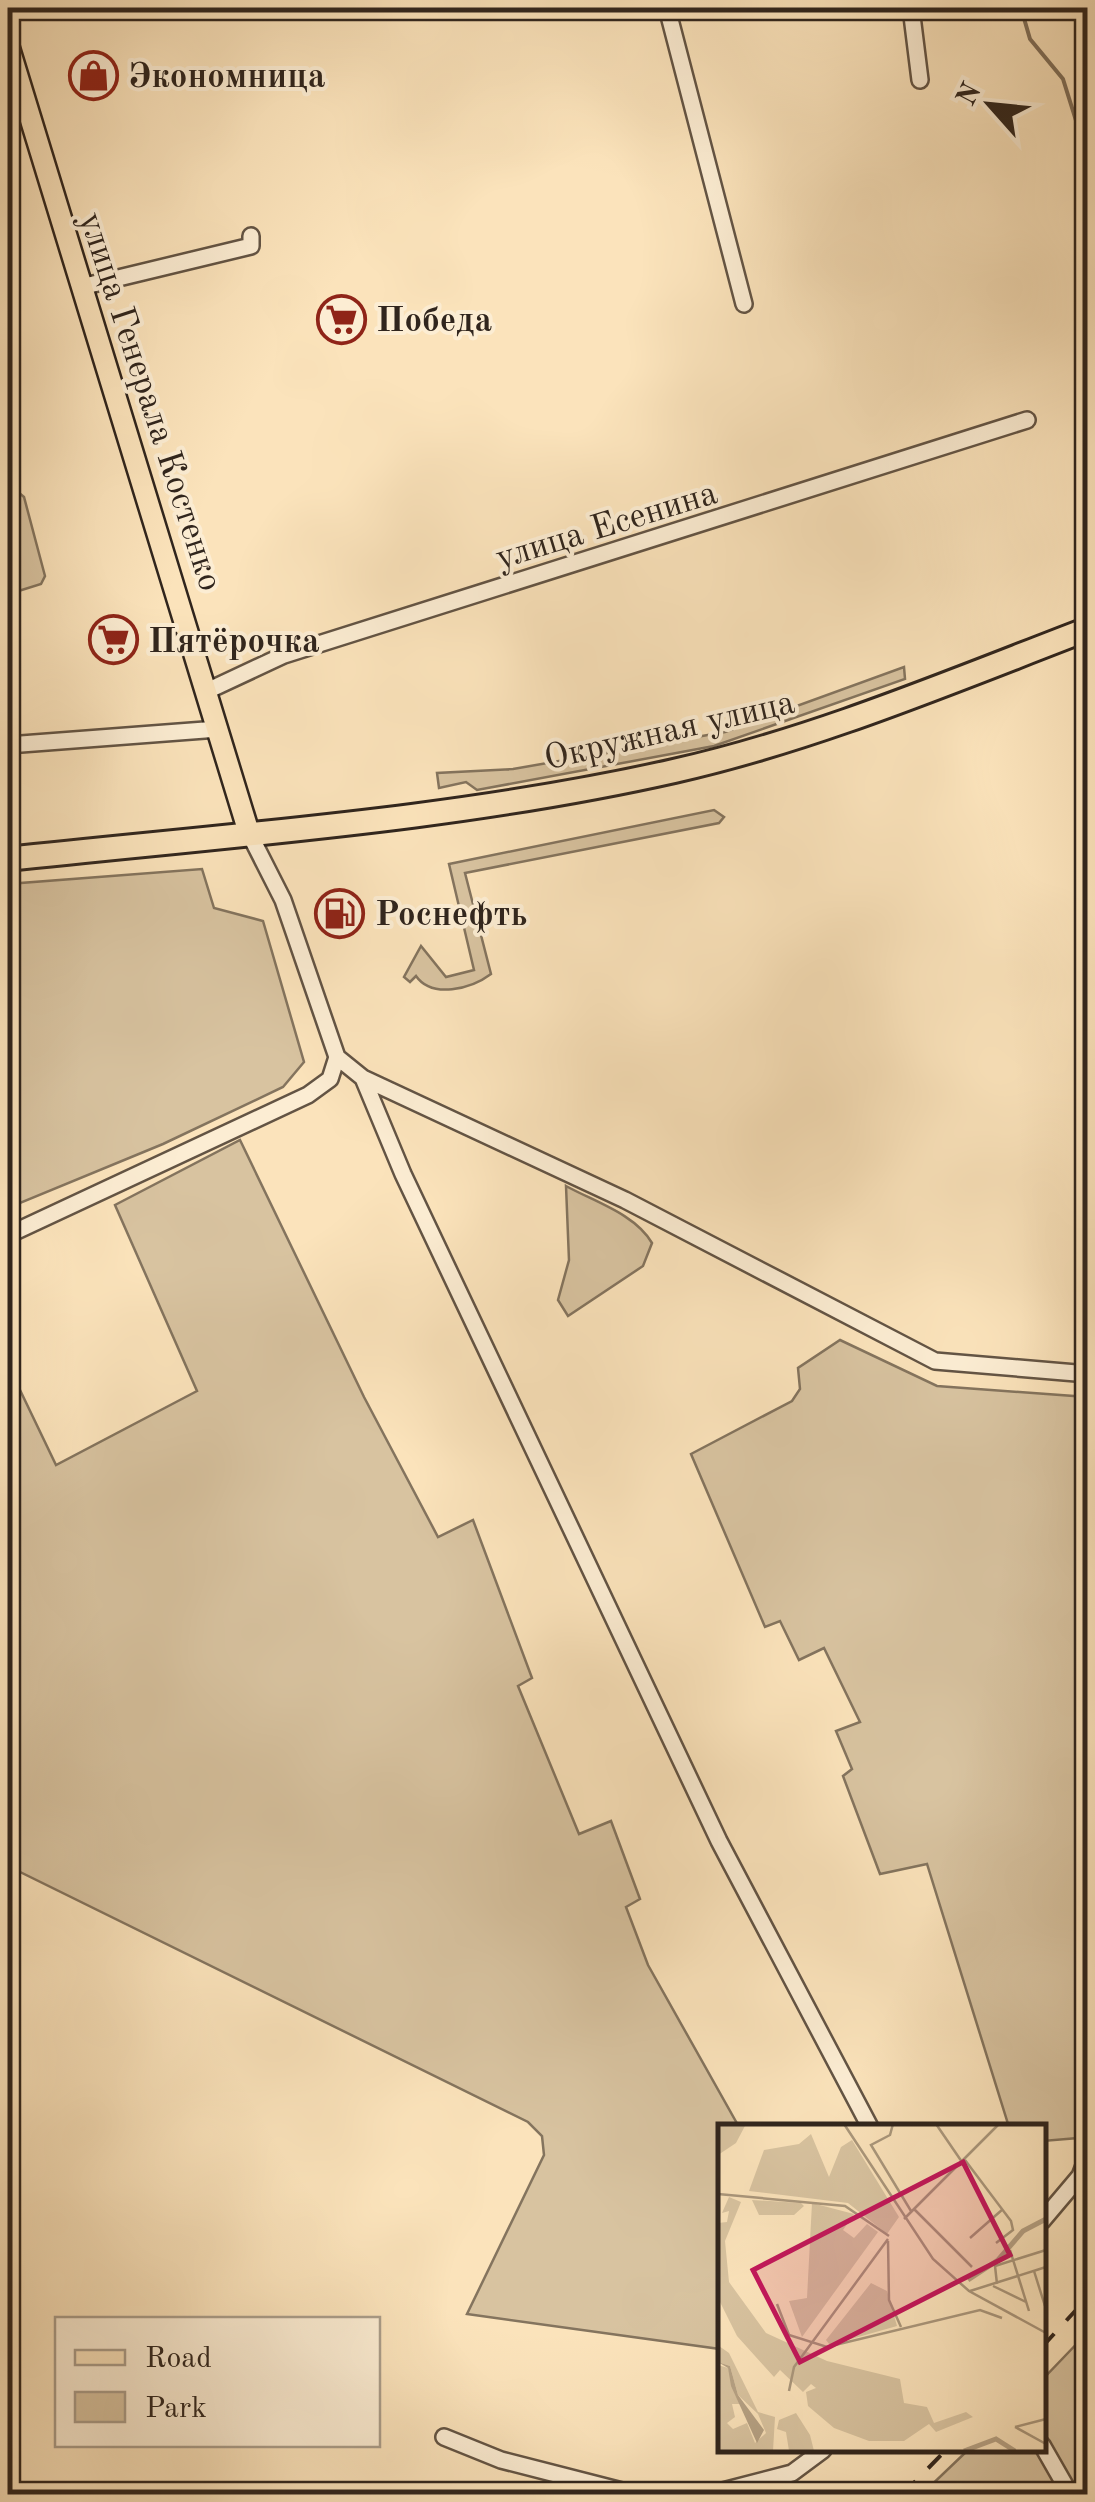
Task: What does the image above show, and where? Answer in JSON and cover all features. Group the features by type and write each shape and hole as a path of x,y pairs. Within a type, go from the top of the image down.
{"highway":[{"name":"Окружная улица","path":"8,860 462,807 672,771 835,726 1088,628"}],"main road":[{"name":"улица Генерала Костенко","path":"8,44 249,833"}],"street":[{"path":"668,8 744,304"},
{"path":"911,8 920,80"},
{"path":"80,287 251,246 250,236"},
{"name":"улица Есенина","path":"207,691 284,655 1026,420"},
{"path":"8,745 218,730"},
{"name":"улица Генерала Костенко","path":"249,833 282,900 337,1057"},
{"path":"8,1235 308,1095 330,1079 337,1057 363,1078 626,1200 936,1360 1088,1374"},
{"path":"363,1078 403,1174 719,1842 868,2124"},
{"path":"1045,2217 1080,2176 1088,2155"},
{"path":"444,2437 502,2460 622,2491 708,2494 792,2473 820,2452"},
{"path":"1045,2450 1070,2494"}],"green space":[{"path":"18,492 24,497 45,576 41,584 9,594 8,495"},
{"path":"904,667 905,679 714,746 477,790 466,782 439,788 437,773 513,769 725,732"},
{"path":"714,810 724,817 719,823 465,873 491,974 452,989 432,988 416,976 410,982 404,977 421,946 446,977 474,970 449,864"},
{"path":"202,869 214,908 263,921 304,1062 283,1087 163,1144 8,1208 8,884"},
{"path":"240,1140 364,1397 438,1537 473,1520 532,1678 518,1686 579,1834 611,1821 640,1899 626,1907 648,1965 737,2124 718,2124 718,2349 467,2314 544,2155 542,2136 528,2122 8,1866 8,1365 56,1465 197,1391 115,1205"},
{"path":"566,1186 625,1216 652,1243 643,1266 568,1316 558,1300 569,1260"},
{"path":"840,1340 937,1386 1087,1397 1088,2113 1078,2138 1045,2141 1045,2124 1008,2124 927,1864 880,1874 843,1776 852,1769 836,1731 860,1722 824,1648 799,1660 780,1621 765,1627 691,1454 792,1401 800,1389 798,1368"},
{"path":"1087,2333 1087,2494 922,2494 966,2452 1045,2452 1045,2377"}],"waterway":[{"path":"1021,8 1030,39 1063,79 1088,159"},
{"path":"1088,227 1082,247 1088,292"}],"railway":[{"path":"1045,2344 1088,2297"},
{"path":"903,2494 944,2452"}],"place":[{"name":"Экономница","path":"93,75"},
{"name":"Победа","path":"341,319"},
{"name":"Пятёрочка","path":"113,640"},
{"name":"Роснефть","path":"340,913"}]}
